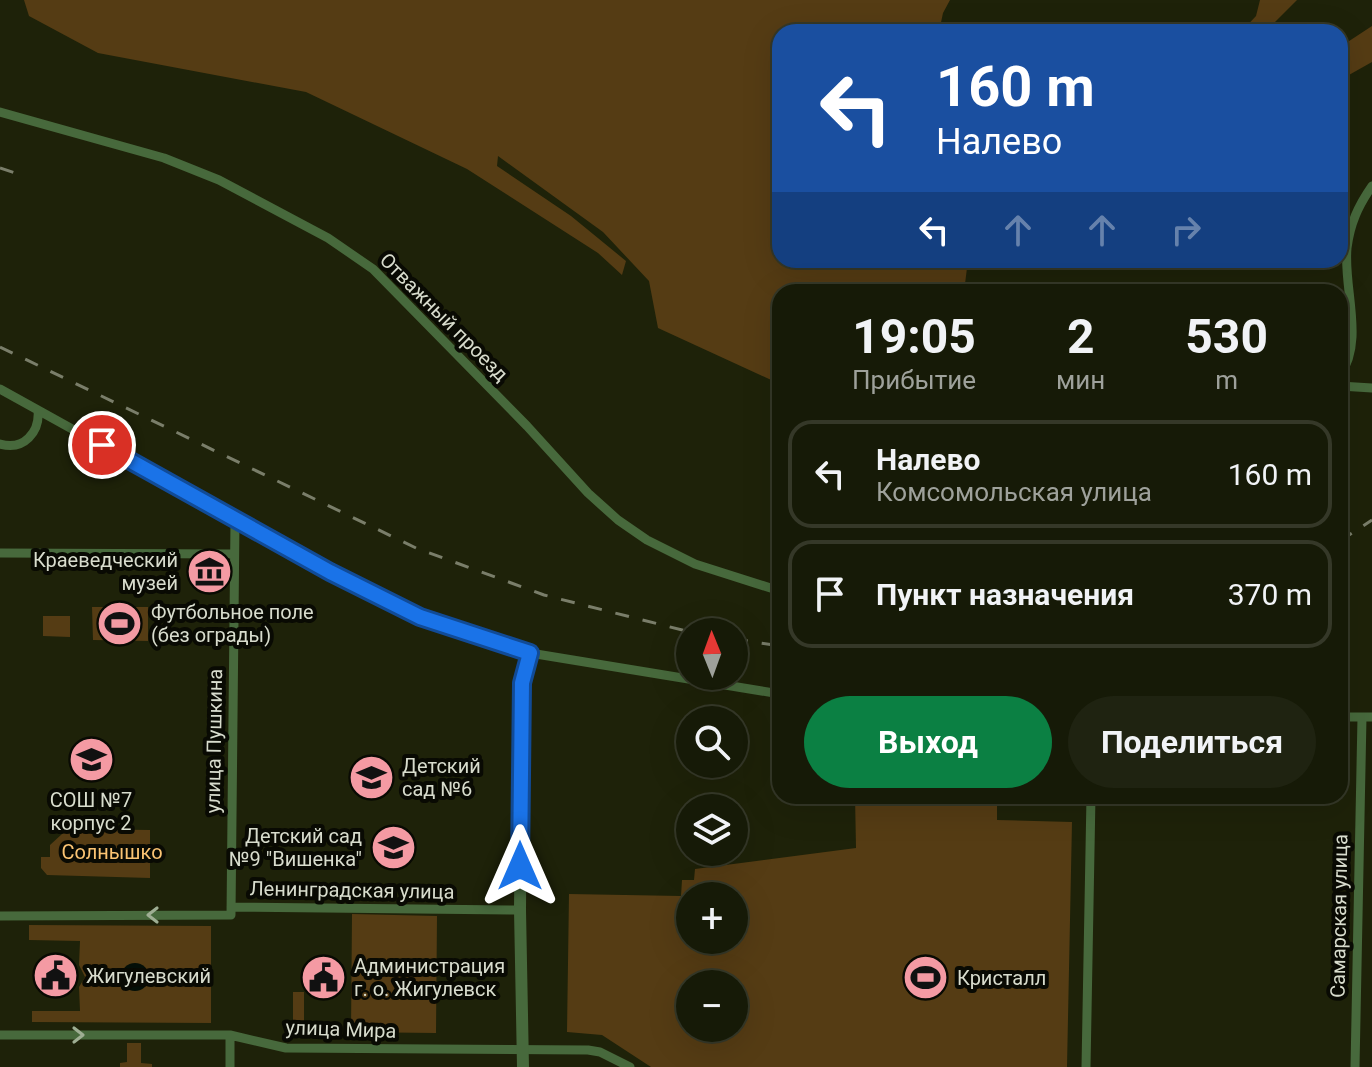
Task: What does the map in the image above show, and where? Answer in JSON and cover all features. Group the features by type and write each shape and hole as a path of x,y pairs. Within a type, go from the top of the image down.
{"street":[{"name":"Отважный проезд","path":"0,112 164,158 219,180 328,238 373,269 588,493 618,520 647,540 695,564 772,588"},
{"path":"1348,241 1352,220 1372,186"},
{"path":"1348,288 1352,336 1348,360"},
{"path":"1348,386 1372,388"},
{"path":"0,389 235,520 420,617 530,653 772,693"},
{"path":"0,444 8,447 34,435 39,422 38,410"},
{"name":"улица Пушкина","path":"231,911 235,520"},
{"path":"0,553 234,554"},
{"path":"523,1067 520,910 522,683 530,653"},
{"name":"Самарская улица","path":"1355,1067 1367,717"},
{"path":"1086,1067 1091,804"},
{"name":"Ленинградская улица","path":"0,916 520,910"},
{"name":"улица Мира","path":"0,1035 230,1035 286,1048 600,1052 630,1067"},
{"path":"230,1035 230,1067"}],"green space":[{"path":"24,0 950,0 941,24 772,24 772,268 967,268 965,284 772,284 772,380 658,328 649,281 603,232 498,156 497,166 571,216 626,261 622,275 598,253 467,169 306,92 98,53 29,16"},
{"path":"1260,0 1297,0 1273,24 1248,24 1256,16"},
{"path":"1372,26 1372,62 1348,76 1348,42"},
{"name":"Футбольное поле (без ограды)","path":"92,607 148,607 148,641 93,640"},
{"path":"43,616 70,616 70,637 43,636"},
{"name":"Кристалл","path":"855,804 997,804 997,820 1072,822 1067,1067 651,1067 602,1035 567,1032 569,894 676,896 676,954 748,954 748,882 682,882 694,880 695,869 748,866 748,862 856,848"},
{"name":"Солнышко","path":"76,829 150,830 150,878 47,875 41,868 41,857 50,857 50,845 62,834"},
{"path":"352,914 437,916 436,1033 351,1032"},
{"path":"29,925 211,926 211,1023 32,1022 32,1011 80,1011 79,987 85,977 79,965 80,941 29,940"},
{"path":"293,992 304,992 304,1030 293,1030"},
{"path":"127,1043 141,1043 141,1063 152,1064 152,1067 120,1067 120,1063 127,1062"}],"shaded area":[{"path":"135,963 145,967 149,977 145,987 135,991 125,987 121,977 125,967"}],"railway":[{"path":"0,168 15,173"},
{"path":"0,347 416,548 544,595 676,628"},
{"path":"1348,536 1372,520"},
{"path":"748,641 772,645"}],"place":[{"name":"Краеведческий музей","path":"209,571"},
{"name":"Футбольное поле (без ограды)","path":"120,623"},
{"name":"СОШ №7 корпус 2","path":"91,760"},
{"name":"Детский сад №6","path":"371,777"},
{"name":"Детский сад №9 \"Вишенка\"","path":"393,848"},
{"name":"Жигулевский","path":"55,976"},
{"name":"Администрация г. о. Жигулевск","path":"323,978"},
{"name":"Кристалл","path":"926,978"}],"route":[{"path":"102,445 330,572 420,617 530,653 522,683 520,866"}]}
